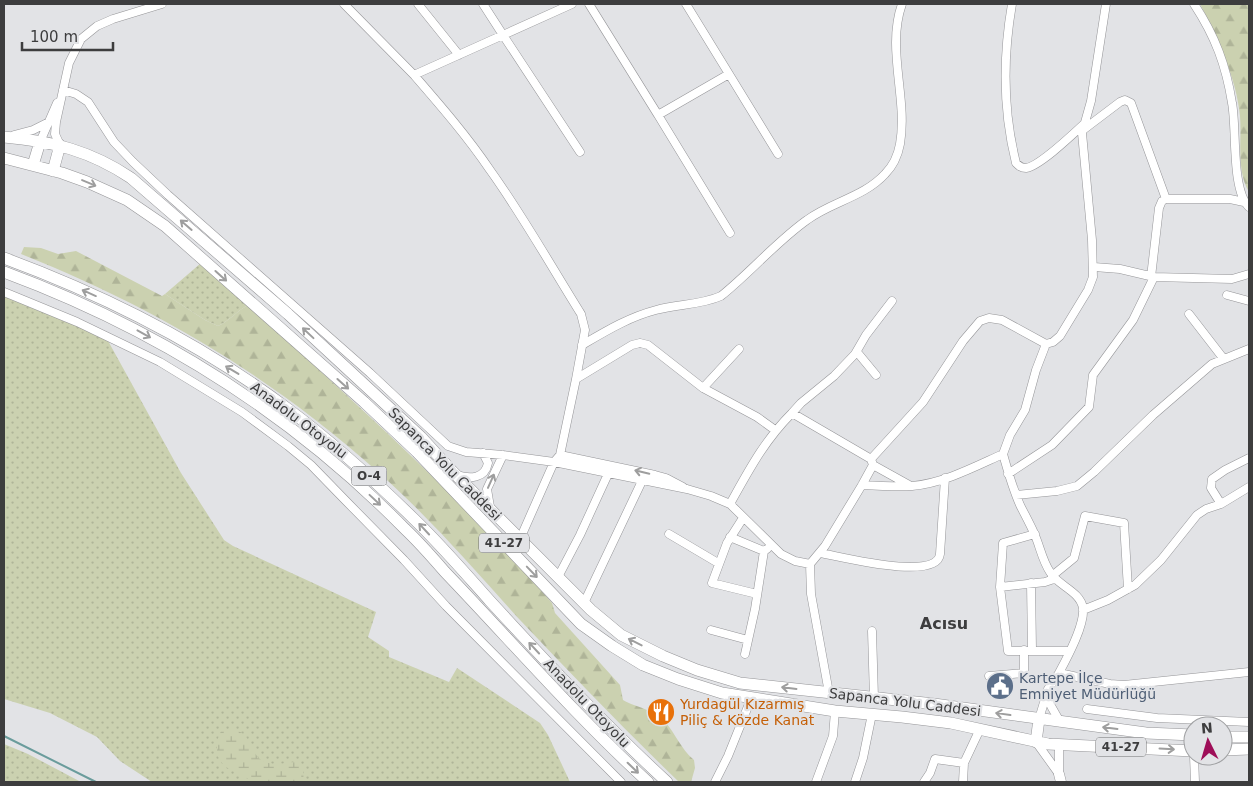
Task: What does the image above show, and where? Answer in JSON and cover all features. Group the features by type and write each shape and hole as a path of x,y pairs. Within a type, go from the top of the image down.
{"highway":[{"name":"Sapanca Yolu Caddesi","path":"5,137 72,148 102,161 131,178 288,314 420,437 584,603 621,635 663,656 697,670 740,683 1146,733 1183,735"},
{"path":"33,165 40,142"},
{"path":"53,171 60,145"},
{"name":"Sapanca Yolu Caddesi","path":"4,158 87,182 127,200 165,226 364,402 417,452 582,624 612,646 643,664 678,679 722,694 751,699 835,711 928,720 980,729 1036,742 1183,750"},
{"name":"Anadolu Otoyolu","path":"4,258 66,283 142,318 243,378 287,408 349,458 416,520 546,662 606,724 667,782"},
{"name":"Anadolu Otoyolu","path":"4,272 64,296 134,329 192,361 282,421 342,470 406,529 537,670 648,782"},
{"path":"1036,742 1038,719"},
{"path":"1059,744 1060,722"},
{"path":"1233,736 1249,737"},
{"path":"1233,750 1249,749"}],"street":[{"path":"60,145 56,140 56,127 63,90 69,63 81,39 97,26 113,19 162,4"},
{"path":"344,4 414,75 446,111 489,168 530,230 581,314 585,325 576,379 557,458 520,539"},
{"path":"418,4 459,55"},
{"path":"483,4 580,152"},
{"path":"414,75 572,4"},
{"path":"589,4 730,233"},
{"path":"686,4 778,154"},
{"path":"582,345 610,328 640,315 711,300 721,296 808,219 834,204 866,190 886,174 894,163 900,143 901,113 896,35 902,4"},
{"path":"1012,4 1006,88 1016,163 1023,168 1034,165 1084,127 1125,100 1131,103 1166,200"},
{"path":"1038,719 1048,688 1059,673 1070,651 1083,610 1082,604 1076,595 1053,577 1044,561 1035,534 1016,495 1003,454 1010,435 1025,410 1036,370 1046,344 1056,340 1066,327 1092,284 1094,267 1082,134 1091,101 1106,4"},
{"path":"1194,4 1217,44 1224,67 1234,114 1238,178 1247,204"},
{"path":"658,115 729,74"},
{"path":"40,142 63,90"},
{"path":"63,90 76,94 88,102 114,142 140,168 370,373 443,442 459,451 557,458 655,475 678,483 687,489"},
{"path":"5,137 33,130 49,122"},
{"path":"1008,474 1052,445 1089,407 1093,375 1133,320 1152,277 1159,208 1162,201 1230,200 1247,204"},
{"path":"1094,267 1120,269 1152,277 1232,279 1249,274"},
{"path":"4,292 77,322 160,362 242,412 288,446 310,465 366,521 446,606 621,782"},
{"path":"1227,295 1249,301"},
{"path":"730,504 763,446 775,430 801,403 834,376 857,352 866,335 892,301"},
{"path":"1189,314 1223,358"},
{"path":"829,693 811,594 810,564 820,553 862,485 872,462 923,402 963,341 980,322 989,318 1002,320 1046,344"},
{"path":"576,379 632,345 640,343 648,345 703,388 757,417 775,430"},
{"path":"703,388 739,349"},
{"path":"1016,495 1057,491 1077,486 1165,404 1212,364 1249,349"},
{"path":"857,352 876,375"},
{"path":"792,413 911,486"},
{"path":"456,475 470,478 482,474 488,463 483,453"},
{"path":"862,485 911,486 945,478 1003,454"},
{"path":"490,509 487,489 503,455"},
{"path":"557,458 608,474 687,489 730,504 772,546 786,557 810,564"},
{"path":"1221,504 1211,488 1212,479 1249,458"},
{"path":"558,577 608,474"},
{"path":"820,553 895,567 910,567 936,562 940,558 945,478"},
{"path":"584,603 642,481"},
{"path":"1083,610 1128,590 1145,576 1197,515 1206,509 1221,504 1249,487"},
{"path":"1000,587 1032,583 1053,577 1074,558 1085,516 1124,523 1128,590"},
{"path":"743,518 730,537 718,563 712,583 758,594"},
{"path":"668,534 718,563"},
{"path":"1035,534 1003,543 1000,587 1008,651 1070,651"},
{"path":"730,537 764,551"},
{"path":"764,551 772,546"},
{"path":"745,654 758,594 764,551"},
{"path":"989,676 1024,673 1028,650 1032,583"},
{"path":"711,630 748,640"},
{"path":"872,631 874,698"},
{"path":"1059,673 1110,684 1124,685 1249,672"},
{"path":"1048,688 1051,706 1060,722"},
{"path":"715,782 728,756 751,699"},
{"path":"1086,709 1157,718 1249,722"},
{"path":"816,782 833,736 835,711"},
{"path":"855,782 863,758 872,714"},
{"path":"963,782 964,763 980,729"},
{"path":"1036,742 1060,778"},
{"path":"1059,744 1060,778"},
{"path":"924,782 936,759 964,763"},
{"path":"1194,766 1195,782"}],"green space":[{"path":"1200,4 1249,4 1249,192 1242,174 1240,116 1235,88 1219,44"},
{"path":"24,247 41,248 58,254 76,251 162,296 165,294 205,320 218,326 248,305 327,377 480,524 552,603 555,613 620,685 623,700 651,711 665,722 685,751 694,760 695,768 691,782 679,782 540,641 415,507 337,437 253,375 209,347 165,321 118,297 21,254"},
{"path":"201,263 248,305 218,326 205,320 165,294"},
{"path":"4,295 107,339 181,473 224,540 233,546 376,612 368,637 389,651 389,657 449,682 457,668 540,723 548,735 570,782 152,782 120,761 97,737 50,713 4,699"},
{"path":"232,728 244,735 259,759 276,764 297,762 303,771 303,782 254,782 224,766 217,755 217,741 221,731"},
{"path":"4,744 28,754 81,782 4,782"}],"waterway":[{"path":"4,736 96,782"}],"place":[{"name":"Kartepe İlçe Emniyet Müdürlüğü","path":"1000,686"},
{"name":"Yurdagül Kızarmış Piliç & Közde Kanat","path":"661,712"}],"district":[{"name":"Acısu","path":"944,623"}]}
